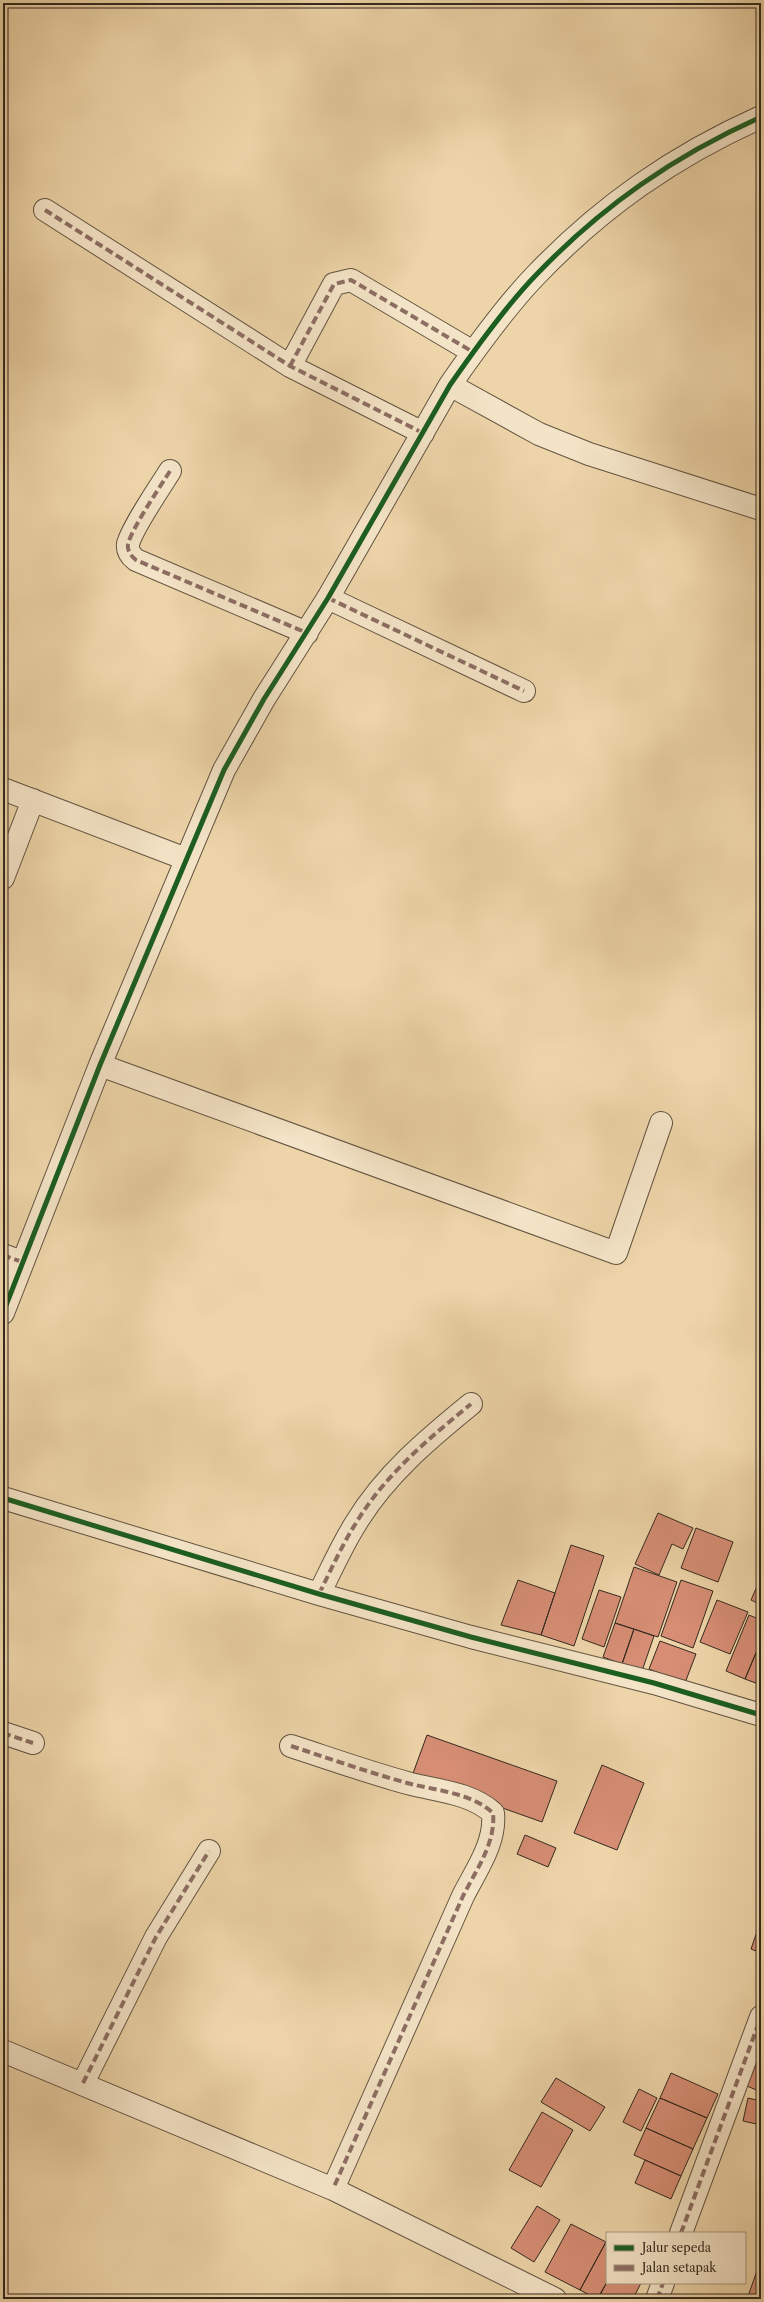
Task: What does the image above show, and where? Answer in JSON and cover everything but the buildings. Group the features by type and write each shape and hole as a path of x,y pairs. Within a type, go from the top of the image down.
{"street":[{"path":"3,1313 12,1258 100,1065 224,770 264,699 328,598 450,385 473,352 535,275 605,210 673,162 721,135 761,118"},
{"path":"45,210 290,366 423,433"},
{"path":"290,366 334,284 352,280 473,352"},
{"path":"450,385 539,434 589,454 761,509"},
{"path":"170,471 133,533 128,545 130,555 136,560 307,633"},
{"path":"328,598 524,691"},
{"path":"3,789 186,859"},
{"path":"3,878 34,800"},
{"path":"100,1065 616,1253 661,1123"},
{"path":"319,1594 356,1522 386,1483 414,1452 470,1404"},
{"path":"3,1498 319,1594 470,1637 654,1683 761,1714"},
{"path":"3,1733 33,1743"},
{"path":"291,1746 410,1784 462,1796 485,1806 493,1813 494,1820 494,1826 480,1864 463,1896 333,2189"},
{"path":"82,2083 156,1937 208,1851"},
{"path":"681,2232 761,2017"},
{"path":"3,2051 333,2189 555,2299"},
{"path":"657,2299 662,2284"}],"marked path":[{"path":"45,210 290,366 423,433"},
{"path":"290,366 334,284 351,280 473,352"},
{"path":"170,471 140,518 131,537 128,547 132,557 307,633"},
{"path":"328,598 524,691"},
{"path":"3,1255 22,1262"},
{"path":"319,1594 351,1531 380,1489 423,1444 471,1404"},
{"path":"3,1733 33,1743"},
{"path":"291,1746 396,1780 465,1797 484,1806 493,1813 491,1835 484,1856 463,1896 333,2189"},
{"path":"83,2083 156,1937 209,1851"},
{"path":"681,2232 761,2017"},
{"path":"657,2299 663,2284"}],"cycle path":[{"path":"3,1313 100,1065 224,770 264,699 328,598 450,385 480,343 524,287 561,250 587,227 613,205 669,166 698,148 761,117"},
{"path":"3,1498 319,1594 471,1637 654,1683 761,1715"}]}
